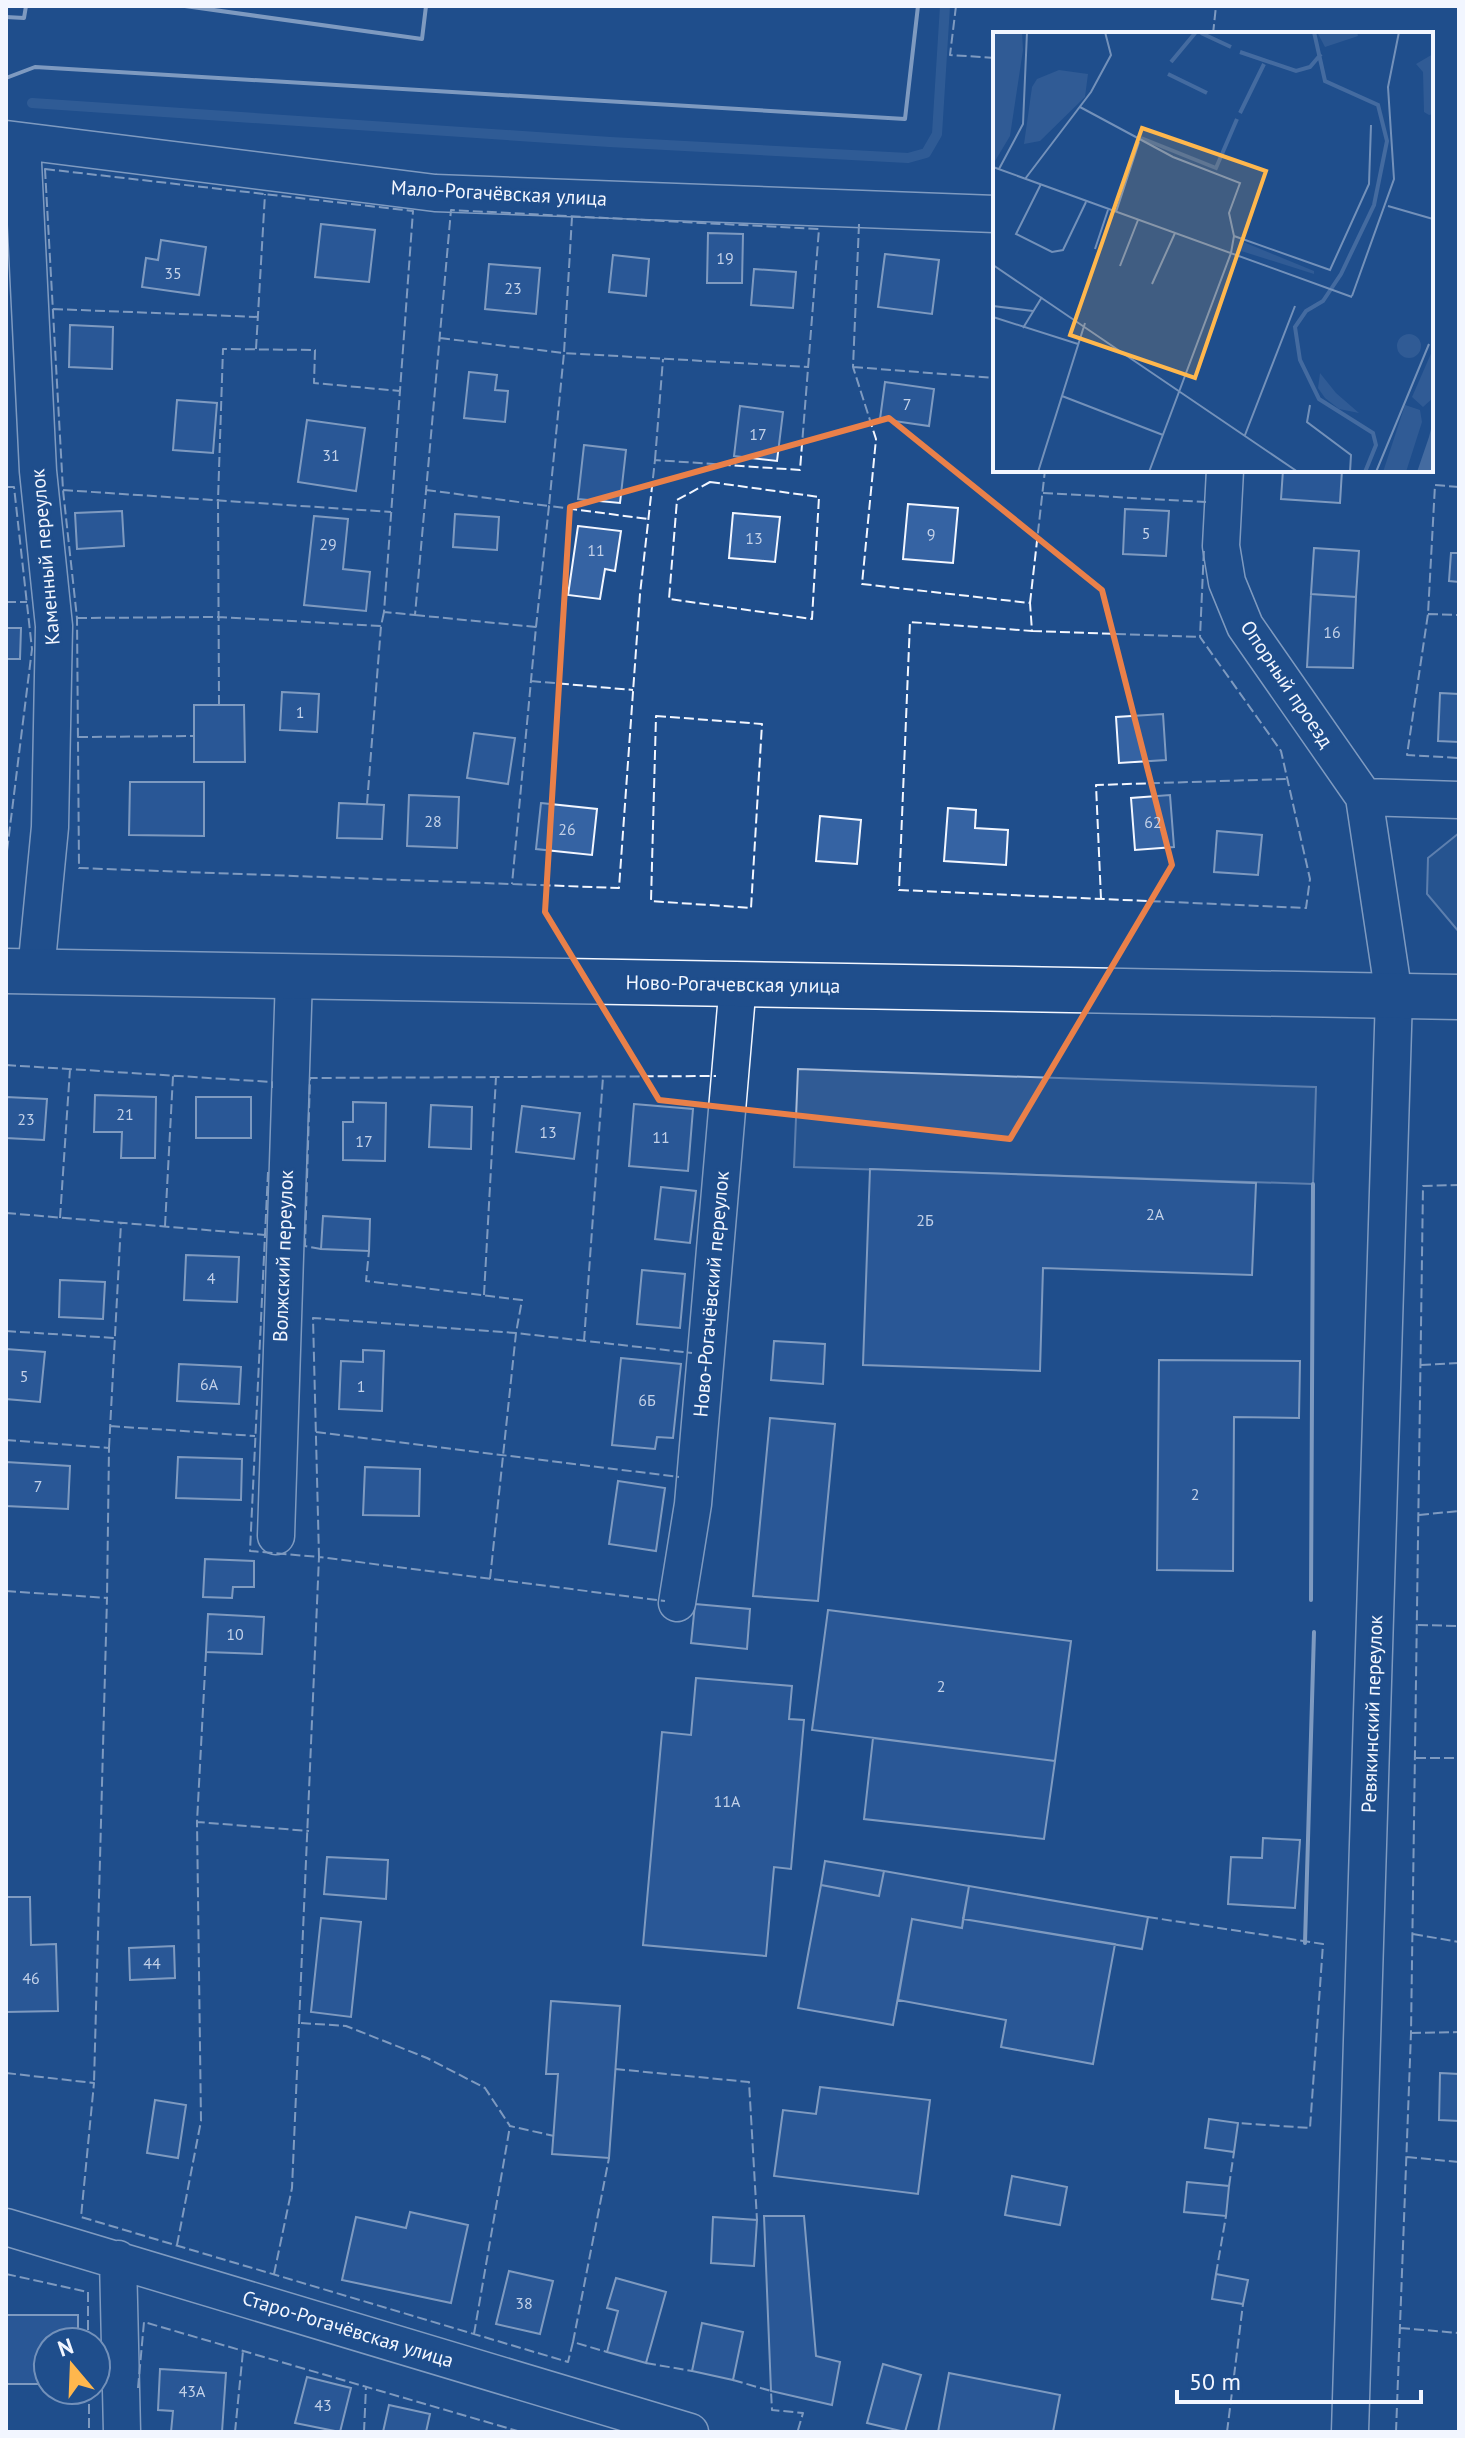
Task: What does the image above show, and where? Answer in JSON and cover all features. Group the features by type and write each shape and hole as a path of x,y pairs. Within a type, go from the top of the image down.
{"main road":[{"name":"Ново-Рогачевская улица","path":"21,971 1459,997"}],"street":[{"name":"Мало-Рогачёвская улица","path":"14,140 435,193 993,214"},
{"name":"Каменный переулок","path":"14,140 38,471 54,626 50,827 21,971"},
{"name":"Опорный проезд","path":"1225,472 1221,546 1227,582 1245,626 1364,797"},
{"path":"1364,797 1459,800"},
{"name":"Ревякинский переулок","path":"1350,2432 1394,996 1364,797"},
{"name":"Волжский переулок","path":"276,1536 294,977"},
{"name":"Ново-Рогачёвский переулок","path":"677,1603 693,1504 738,983"},
{"name":"Старо-Рогачёвская улица","path":"6,2227 690,2432"},
{"path":"118,2259 122,2432"}],"highlighted area":[{"path":"889,418 1102,590 1172,865 1010,1139 659,1100 545,912 570,507"}],"shaded area":[{"path":"1459,833 1459,932 1427,894 1428,858"},
{"path":"798,1069 1316,1087 1313,1184 794,1167"}],"building":[{"path":"321,224 375,230 369,282 315,277"},
{"path":"708,233 743,234 742,283 707,283"},
{"path":"161,240 206,247 199,295 142,287 146,258 158,260"},
{"path":"885,254 939,260 932,314 878,307"},
{"path":"613,255 649,259 646,296 609,292"},
{"path":"489,264 540,268 536,314 485,309"},
{"path":"754,269 796,272 793,308 751,305"},
{"path":"70,325 113,327 112,369 69,367"},
{"path":"469,372 497,375 495,390 508,391 505,422 464,418"},
{"path":"885,382 934,389 929,426 880,419"},
{"path":"177,400 217,403 213,453 173,450"},
{"path":"740,406 783,412 777,461 734,456"},
{"path":"307,420 365,428 356,491 298,482"},
{"path":"584,445 626,450 620,503 578,499"},
{"path":"1283,472 1342,472 1340,503 1281,499"},
{"path":"908,504 958,508 953,563 903,559"},
{"path":"1125,509 1169,511 1166,556 1123,554"},
{"path":"122,511 124,546 77,549 75,513"},
{"path":"733,513 780,517 775,562 729,558"},
{"path":"455,514 499,517 497,550 453,547"},
{"path":"314,516 348,519 343,569 370,572 366,611 304,605"},
{"path":"578,526 621,531 615,571 605,569 600,599 568,595"},
{"path":"1314,548 1359,551 1356,597 1311,594"},
{"path":"1451,553 1459,553 1459,582 1449,581"},
{"path":"1311,594 1356,597 1353,668 1307,667"},
{"path":"6,628 21,628 20,659 6,659"},
{"path":"282,692 319,694 317,732 280,730"},
{"path":"1440,693 1459,694 1459,742 1438,741"},
{"path":"194,705 244,705 245,762 194,762"},
{"path":"1163,714 1166,760 1119,763 1116,717"},
{"path":"474,733 515,738 508,784 467,778"},
{"path":"130,782 204,782 204,836 129,835"},
{"path":"409,795 459,797 457,848 407,846"},
{"path":"1170,795 1174,847 1135,850 1131,798"},
{"path":"339,803 384,805 382,839 337,838"},
{"path":"541,803 597,809 592,855 536,849"},
{"path":"948,808 976,810 975,828 1008,830 1006,865 944,861"},
{"path":"820,816 861,820 857,864 816,861"},
{"path":"1217,831 1262,835 1258,875 1214,872"},
{"path":"95,1095 156,1097 155,1158 121,1158 122,1132 94,1132"},
{"path":"6,1097 47,1099 44,1140 6,1138"},
{"path":"196,1097 251,1097 251,1138 196,1138"},
{"path":"353,1102 386,1103 385,1161 343,1160 343,1122 353,1122"},
{"path":"634,1104 693,1109 688,1171 629,1166"},
{"path":"431,1105 472,1107 471,1149 429,1147"},
{"path":"522,1106 580,1113 574,1159 516,1152"},
{"path":"870,1169 1256,1183 1252,1275 1043,1268 1040,1371 863,1365"},
{"path":"661,1187 696,1191 690,1243 655,1239"},
{"path":"323,1216 370,1219 369,1251 321,1249"},
{"path":"186,1255 239,1257 237,1302 184,1300"},
{"path":"642,1270 685,1274 680,1328 637,1324"},
{"path":"60,1280 105,1282 103,1319 59,1317"},
{"path":"774,1341 825,1344 823,1384 771,1380"},
{"path":"6,1349 45,1352 40,1402 6,1399"},
{"path":"363,1350 384,1351 382,1411 339,1409 341,1361 363,1362"},
{"path":"621,1358 681,1364 673,1438 657,1437 655,1449 612,1445"},
{"path":"1159,1360 1300,1361 1299,1418 1234,1417 1233,1571 1157,1570"},
{"path":"179,1364 241,1367 239,1404 177,1401"},
{"path":"770,1418 835,1424 818,1601 753,1596"},
{"path":"178,1457 242,1459 241,1500 176,1498"},
{"path":"6,1462 70,1466 68,1509 6,1506"},
{"path":"365,1467 420,1469 419,1516 363,1515"},
{"path":"618,1481 665,1488 656,1551 609,1544"},
{"path":"205,1559 254,1561 254,1587 233,1587 232,1598 203,1597"},
{"path":"695,1604 750,1609 747,1649 691,1643"},
{"path":"828,1610 1071,1641 1055,1761 812,1730"},
{"path":"208,1614 264,1617 262,1654 206,1652"},
{"path":"696,1678 792,1686 789,1719 804,1720 791,1869 774,1867 766,1956 643,1945 662,1732 691,1735"},
{"path":"873,1738 1055,1761 1044,1839 864,1819"},
{"path":"1263,1838 1300,1840 1295,1908 1228,1904 1231,1857 1262,1858"},
{"path":"327,1857 388,1860 386,1899 324,1894"},
{"path":"825,1861 884,1871 879,1896 821,1885"},
{"path":"884,1871 969,1886 962,1928 912,1919 893,2025 798,2008 821,1885 879,1896"},
{"path":"969,1886 1148,1917 1142,1949 963,1919"},
{"path":"6,1897 30,1897 31,1945 56,1944 58,2011 6,2012"},
{"path":"321,1918 361,1922 351,2017 311,2012"},
{"path":"912,1919 962,1928 963,1919 1115,1944 1093,2064 1001,2047 1006,2020 898,2000"},
{"path":"174,1946 175,1978 130,1980 129,1948"},
{"path":"551,2001 620,2006 609,2158 552,2154 558,2074 546,2074"},
{"path":"1440,2073 1459,2074 1459,2121 1439,2120"},
{"path":"820,2087 930,2100 918,2194 774,2176 783,2110 816,2114"},
{"path":"155,2100 186,2105 178,2158 147,2153"},
{"path":"1209,2119 1238,2123 1234,2152 1205,2148"},
{"path":"1012,2176 1067,2187 1060,2225 1005,2215"},
{"path":"1187,2182 1229,2186 1226,2216 1184,2212"},
{"path":"410,2212 468,2225 451,2303 342,2280 356,2217 406,2228"},
{"path":"764,2216 804,2216 816,2356 840,2362 832,2405 771,2391"},
{"path":"713,2217 757,2220 754,2266 711,2263"},
{"path":"509,2271 553,2281 540,2334 496,2324"},
{"path":"1216,2274 1248,2280 1243,2304 1212,2299"},
{"path":"616,2278 666,2292 646,2363 607,2352 618,2311 607,2308"},
{"path":"6,2315 78,2315 78,2326 32,2326 32,2384 6,2384"},
{"path":"702,2323 743,2332 733,2380 692,2371"},
{"path":"883,2364 921,2375 905,2432 867,2423"},
{"path":"160,2369 226,2373 222,2432 171,2432 173,2411 158,2410"},
{"path":"949,2373 1060,2395 1053,2432 938,2432"},
{"path":"307,2377 351,2388 340,2432 295,2423"},
{"path":"389,2405 430,2414 426,2432 383,2432"}],"waterway":[{"path":"32,103 610,142 908,158 926,153 937,134 945,6"}],"fence":[{"path":"956,6 950,55 993,58"},
{"path":"1213,32 1216,6"},
{"path":"45,169 413,211 384,612 415,615 451,210 819,229 800,470 655,460 640,594 619,888 79,868 77,618 63,490 45,169"},
{"path":"256,349 265,194"},
{"path":"440,338 564,353 572,217"},
{"path":"859,224 853,367 876,439 862,584 1030,603 1032,631 910,622 899,890 1306,908 1310,879 1281,751 1200,637 1204,548"},
{"path":"53,309 258,317"},
{"path":"219,705 218,500 223,349 315,350 314,383 400,391"},
{"path":"426,490 549,506 564,353 808,367"},
{"path":"655,460 663,359"},
{"path":"853,367 993,378"},
{"path":"1030,603 1045,472"},
{"path":"710,482 819,497 812,619 669,599 677,500 710,482"},
{"path":"1459,487 1435,485 1428,614 1407,755 1459,758"},
{"path":"6,487 14,487 32,649 6,859"},
{"path":"63,490 391,512"},
{"path":"1043,493 1206,502"},
{"path":"536,627 549,506 648,519"},
{"path":"6,602 27,602"},
{"path":"77,618 218,617 381,626 384,612"},
{"path":"1428,614 1459,615"},
{"path":"415,615 536,627 512,884"},
{"path":"367,804 381,626"},
{"path":"1032,631 1200,637"},
{"path":"531,681 633,690"},
{"path":"656,716 762,724 751,908 651,901 656,716"},
{"path":"78,737 193,736"},
{"path":"1101,899 1096,785 1287,779"},
{"path":"6,1065 272,1082 272,1088"},
{"path":"60,1218 70,1069"},
{"path":"165,1226 173,1076"},
{"path":"321,1249 305,1246 310,1078 716,1076"},
{"path":"484,1295 496,1077"},
{"path":"584,1341 603,1077"},
{"path":"268,1172 250,1551 319,1557 313,1318 516,1333 522,1300 366,1281 369,1251"},
{"path":"1396,2432 1411,2033 1423,1186 1459,1185"},
{"path":"6,1213 265,1235"},
{"path":"109,1448 121,1223"},
{"path":"6,1331 115,1338"},
{"path":"490,1579 516,1333 692,1353"},
{"path":"1421,1365 1459,1363"},
{"path":"110,1426 255,1436"},
{"path":"316,1432 679,1477"},
{"path":"6,1440 109,1448 107,1598"},
{"path":"1419,1515 1459,1511"},
{"path":"274,2274 292,2188 319,1557 665,1601"},
{"path":"6,1591 107,1598 94,2083"},
{"path":"1418,1625 1459,1626"},
{"path":"206,1652 197,1822 309,1831"},
{"path":"1416,1758 1459,1758"},
{"path":"177,2245 201,2121 197,1822"},
{"path":"1148,1917 1323,1944 1310,2128 1238,2123"},
{"path":"1413,1934 1459,1942"},
{"path":"301,2023 346,2026 427,2058 485,2088 510,2126 554,2136"},
{"path":"1411,2033 1459,2032"},
{"path":"615,2069 749,2082 757,2220"},
{"path":"6,2073 94,2083 81,2217 568,2362 573,2342 607,2352"},
{"path":"474,2334 510,2126"},
{"path":"1229,2186 1234,2152"},
{"path":"1407,2157 1459,2162"},
{"path":"573,2342 609,2158"},
{"path":"1216,2274 1226,2216"},
{"path":"6,2274 88,2292 88,2326"},
{"path":"1227,2432 1243,2304"},
{"path":"138,2388 144,2322 521,2432"},
{"path":"1400,2328 1459,2333"},
{"path":"235,2432 243,2351"},
{"path":"646,2363 692,2371"},
{"path":"733,2380 771,2391 772,2410 803,2413 798,2430 807,2432"},
{"path":"364,2432 366,2387"},
{"path":"89,2406 89,2432"}],"wall":[{"path":"6,17 24,18 26,6"},
{"path":"185,6 422,39 426,6"},
{"path":"6,78 35,67 905,119 918,6"},
{"path":"1311,1600 1313,1184"},
{"path":"1305,1943 1314,1632"}]}
